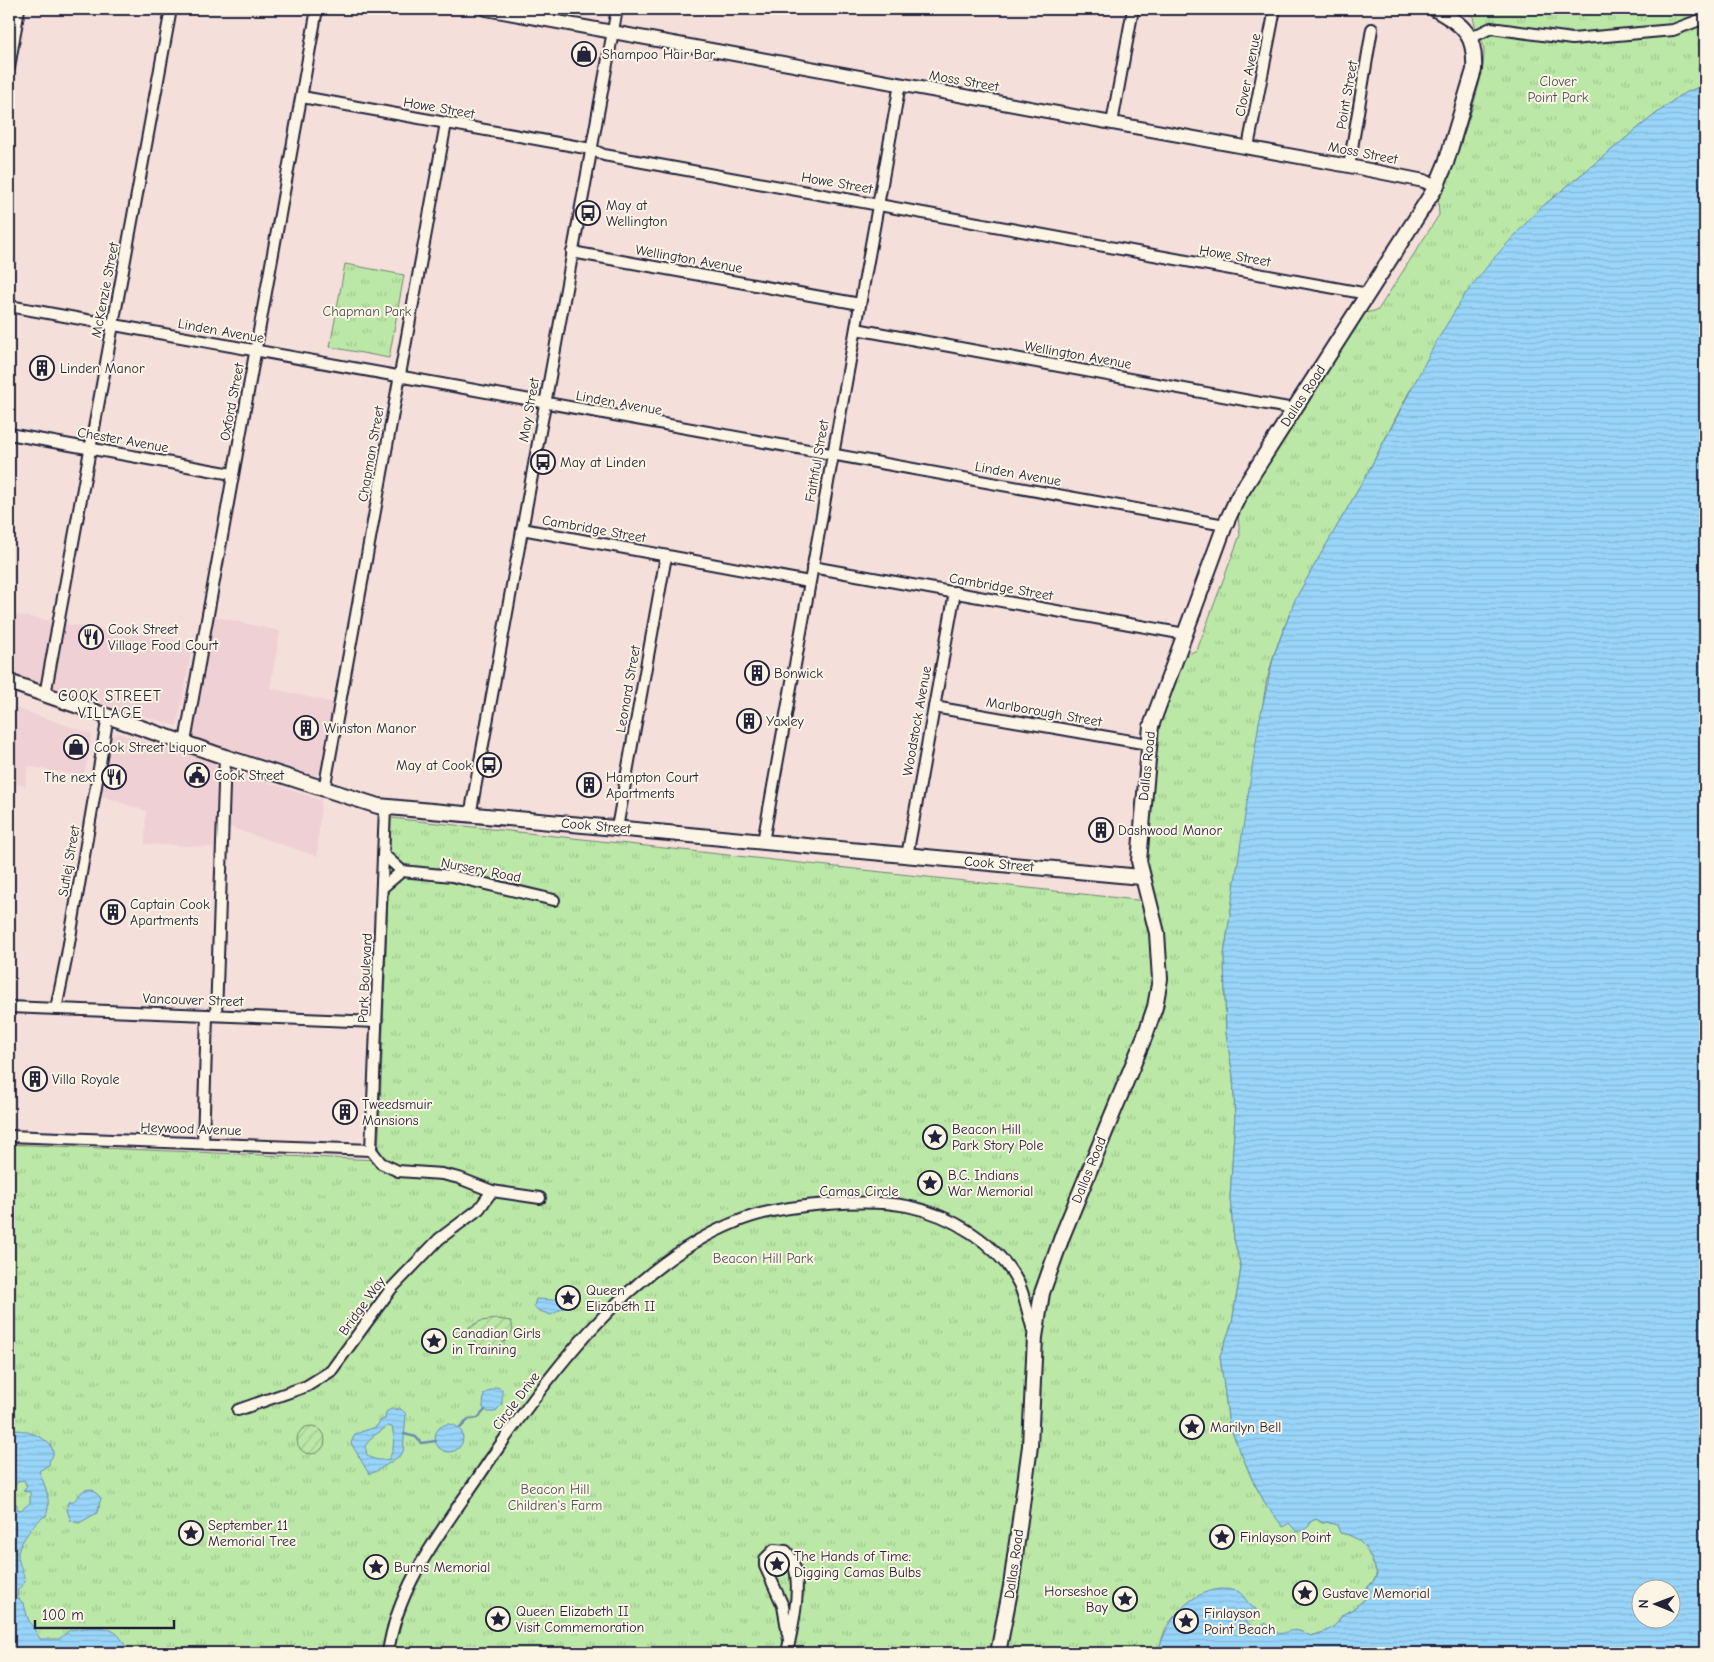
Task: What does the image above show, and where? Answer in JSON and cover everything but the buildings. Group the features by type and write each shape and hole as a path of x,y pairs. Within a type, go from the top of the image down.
{"main road":[{"path":"1435,9 1459,23 1470,38"},
{"name":"Dallas Road","path":"998,1653 1011,1586 1030,1446 1034,1337 1041,1298 1050,1268 1155,1007 1160,979 1157,933 1141,877 1139,861 1148,744 1155,711 1225,525 1238,497 1436,187 1446,163 1474,70 1474,53 1470,38"},
{"name":"Cook Street","path":"9,682 225,757 324,790 386,808 1141,877"}],"street":[{"path":"9,68 19,9"},
{"name":"McKenzie Street","path":"45,695 170,9"},
{"name":"Oxford Street","path":"185,742 317,9"},
{"name":"Moss Street","path":"491,9 1248,147 1424,181 1436,187"},
{"name":"May Street","path":"470,816 617,9"},
{"path":"1112,123 1133,9"},
{"name":"Clover Avenue","path":"1248,147 1275,9"},
{"path":"1470,38 1491,28 1572,39 1673,30 1705,18"},
{"name":"Point Street","path":"1348,166 1372,28"},
{"name":"Faithful Street","path":"763,842 900,84"},
{"name":"Howe Street","path":"302,97 590,149 604,155 1368,294"},
{"name":"Chapman Street","path":"324,790 446,123"},
{"name":"Wellington Avenue","path":"572,252 860,304"},
{"name":"Linden Avenue","path":"9,306 544,404 1225,525"},
{"name":"Wellington Avenue","path":"856,328 1294,409"},
{"name":"Chester Avenue","path":"9,434 232,474"},
{"name":"Cambridge Street","path":"522,529 809,582"},
{"name":"Leonard Street","path":"617,828 666,556"},
{"name":"Cambridge Street","path":"812,567 1185,634"},
{"name":"Woodstock Avenue","path":"907,856 954,592"},
{"name":"Marlborough Street","path":"934,707 1148,744"},
{"name":"Sutlej Street","path":"56,1009 108,716"},
{"path":"203,1143 212,1015 225,757"},
{"name":"Park Boulevard","path":"371,1150 386,808"},
{"path":"382,888 402,871 384,855"},
{"name":"Nursery Road","path":"402,871 452,876 554,900"},
{"name":"Vancouver Street","path":"9,1008 376,1022"},
{"name":"Heywood Avenue","path":"9,1136 371,1150"},
{"path":"371,1150 381,1162 398,1171 442,1174 459,1178 492,1191 540,1198"},
{"name":"Bridge Way","path":"238,1410 307,1386 331,1371 391,1289 439,1239 479,1209 492,1191"},
{"name":"Camas Circle","path":"736,1222 784,1209 839,1203 890,1203 935,1214 973,1234 1006,1266 1022,1294 1034,1337"},
{"name":"Circle Drive","path":"391,1651 395,1619 408,1588 450,1518 524,1412 603,1318 642,1281 704,1238 736,1222"},
{"path":"787,1653 795,1622 795,1563 786,1551 774,1550 767,1556 765,1566 783,1606 789,1640"}],"shaded area":[{"path":"9,614 53,621 41,684 9,673"},
{"path":"212,616 280,631 270,688 334,703 322,767 318,774 312,775 197,738 192,733"},
{"path":"62,623 122,634 124,630 193,644 177,726 50,688"},
{"path":"9,706 92,734 84,777 28,766 25,786 9,783"},
{"path":"117,733 213,763 217,767 214,847 145,844 146,811 100,795 110,738"},
{"path":"241,774 321,800 317,856 229,827 231,783 234,776"}],"green space":[{"name":"Beacon Hill Park","path":"1451,9 1705,9 1705,84 1679,96 1538,210 1409,392 1366,476 1295,600 1274,654 1266,684 1224,955 1226,1033 1233,1076 1235,1115 1230,1198 1234,1239 1241,1268 1232,1323 1220,1356 1229,1425 1252,1479 1265,1503 1295,1527 1316,1519 1322,1523 1327,1522 1337,1525 1341,1533 1347,1534 1362,1543 1376,1572 1375,1578 1366,1590 1365,1599 1342,1615 1333,1627 1311,1636 1299,1633 1279,1634 1250,1625 1245,1617 1250,1615 1246,1600 1240,1593 1230,1590 1209,1592 1191,1601 1175,1615 1165,1630 1158,1653 9,1653 9,1144 378,1160 391,818 1155,902 1146,866 1146,851 1158,728 1184,656 1197,650 1240,535 1238,516 1253,488 1365,313 1378,310 1439,215 1438,198 1445,188 1469,118 1480,79 1484,49 1473,16"},
{"name":"Chapman Park","path":"345,264 404,275 389,358 330,347"},
{"path":"497,1319 511,1321 513,1328 511,1333 504,1342 479,1352 469,1327 481,1321"},
{"path":"311,1426 321,1430 325,1440 321,1450 311,1454 301,1450 297,1440 301,1430"}],"water":[{"path":"1705,84 1705,1653 1158,1653 1168,1627 1176,1616 1185,1605 1208,1591 1222,1589 1240,1592 1250,1605 1256,1609 1256,1616 1245,1617 1251,1626 1259,1627 1266,1623 1280,1634 1289,1631 1299,1631 1311,1636 1333,1627 1342,1615 1365,1599 1367,1590 1377,1573 1365,1547 1354,1538 1340,1533 1337,1525 1327,1522 1323,1523 1316,1519 1310,1522 1309,1526 1303,1531 1296,1531 1289,1523 1283,1527 1265,1503 1252,1479 1229,1425 1220,1356 1232,1323 1241,1268 1234,1239 1230,1198 1235,1115 1233,1076 1226,1033 1224,955 1259,722 1274,655 1295,600 1366,476 1436,342 1464,296 1493,259 1538,210 1679,96"},
{"path":"563,1296 567,1297 569,1301 565,1307 551,1315 537,1310 534,1306 536,1299 552,1300"},
{"path":"496,1387 502,1389 502,1404 495,1412 488,1412 483,1408 484,1394"},
{"path":"391,1409 401,1409 406,1414 403,1452 386,1465 369,1474 351,1443 355,1434 376,1427 381,1420 385,1419 386,1412","holes":["388,1426 392,1427 394,1435 389,1459 377,1460 367,1455 365,1446 372,1437"]},
{"path":"449,1424 459,1428 463,1438 459,1448 449,1452 439,1448 435,1438 439,1428"},
{"path":"19,1430 46,1441 50,1445 53,1454 49,1465 39,1471 48,1499 46,1516 33,1527 19,1550 18,1557 25,1582 18,1590 17,1597 24,1604 28,1619 40,1639 59,1639 70,1630 106,1628 119,1636 124,1643 127,1653 76,1653 70,1650 54,1653 28,1650 23,1653 9,1653 9,1501 11,1505 17,1504 17,1509 21,1510 30,1503 30,1492 23,1491 27,1487 24,1480 18,1481 9,1495 9,1432"},
{"path":"92,1489 101,1498 97,1513 79,1523 71,1521 67,1510 68,1502 74,1501 84,1490"}],"waterway":[{"path":"460,1428 469,1419 478,1418 485,1410"},
{"path":"404,1434 416,1437 421,1443 436,1441"}],"place":[{"name":"Shampoo Hair Bar","path":"584,54"},
{"name":"May at Wellington","path":"588,213"},
{"name":"Linden Manor","path":"42,368"},
{"name":"May at Linden","path":"543,462"},
{"name":"Cook Street Village Food Court","path":"91,637"},
{"name":"Bonwick","path":"757,673"},
{"name":"Yaxley","path":"749,721"},
{"name":"Winston Manor","path":"306,728"},
{"name":"Cook Street Liquor","path":"76,747"},
{"name":"May at Cook","path":"489,765"},
{"name":"Cook Street","path":"197,775"},
{"name":"The next","path":"114,777"},
{"name":"Hampton Court Apartments","path":"589,785"},
{"name":"Dashwood Manor","path":"1101,830"},
{"name":"Captain Cook Apartments","path":"113,912"},
{"name":"Villa Royale","path":"35,1079"},
{"name":"Tweedsmuir Mansions","path":"345,1112"},
{"name":"Beacon Hill Park Story Pole","path":"935,1137"},
{"name":"B.C. Indians War Memorial","path":"930,1183"},
{"name":"Queen Elizabeth II","path":"568,1298"},
{"name":"Canadian Girls in Training","path":"434,1341"},
{"name":"Marilyn Bell","path":"1192,1427"},
{"name":"September 11 Memorial Tree","path":"191,1533"},
{"name":"Finlayson Point","path":"1222,1537"},
{"name":"The Hands of Time: Digging Camas Bulbs","path":"777,1564"},
{"name":"Burns Memorial","path":"376,1567"},
{"name":"Gustave Memorial","path":"1305,1593"},
{"name":"Horseshoe Bay","path":"1125,1599"},
{"name":"Queen Elizabeth II Visit Commemoration","path":"498,1619"},
{"name":"Finlayson Point Beach","path":"1186,1621"}],"district":[{"name":"COOK STREET VILLAGE","path":"110,704"}],"park label":[{"name":"Clover Point Park","path":"1558,89"},
{"name":"Beacon Hill Children's Farm","path":"555,1498"}]}
